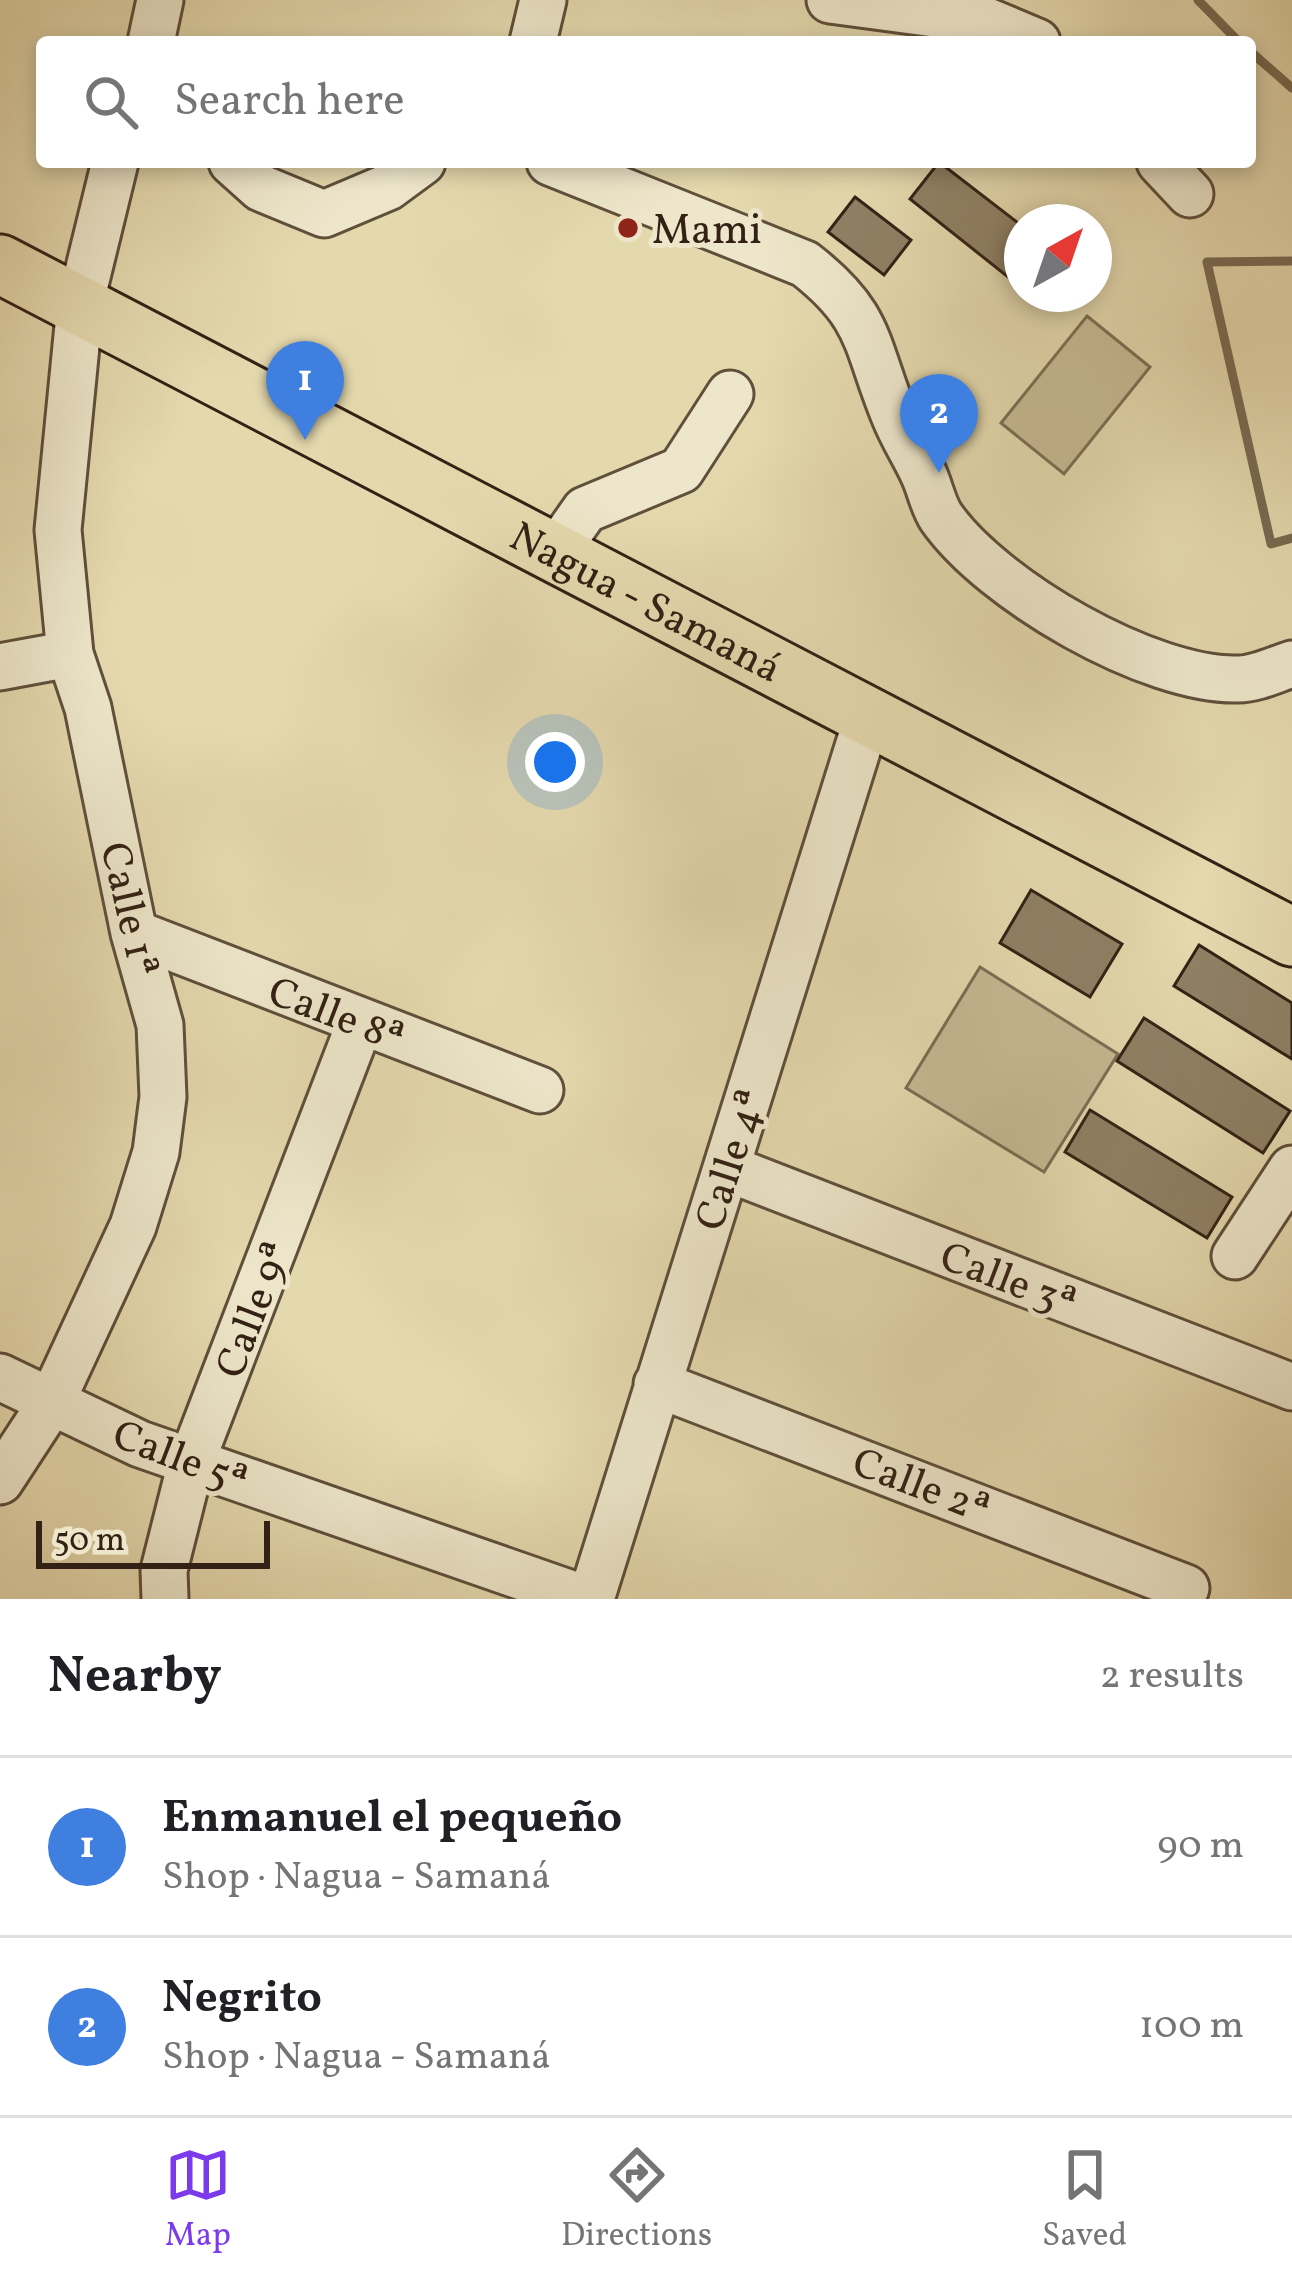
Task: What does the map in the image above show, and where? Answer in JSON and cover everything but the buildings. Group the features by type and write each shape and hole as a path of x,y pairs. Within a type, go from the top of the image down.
{"main road":[{"name":"Nagua - Samaná","path":"0,264 1292,937"}],"street":[{"path":"534,36 543,0"},
{"path":"830,0 987,21 1023,36"},
{"name":"Calle 1ª","path":"0,1480 51,1403 133,1226 156,1152 163,1097 160,1024 134,933 88,708 70,654 58,530 80,305 88,256 113,168"},
{"path":"239,168 261,188 324,214 388,187 414,168"},
{"path":"565,168 805,264 836,288 871,343 895,417 940,515 975,554 1076,629 1172,670 1242,680 1292,664"},
{"path":"554,554 585,510 681,470 730,394"},
{"path":"0,667 70,654"},
{"name":"Calle 4ª","path":"588,1599 867,719"},
{"name":"Calle 8ª","path":"134,933 540,1090"},
{"name":"Calle 9ª","path":"165,1599 164,1570 190,1463 360,1023"},
{"name":"Calle 3ª","path":"727,1168 1292,1387"},
{"path":"1235,1256 1292,1169"},
{"name":"Calle 5ª","path":"0,1377 190,1463 588,1599"},
{"name":"Calle 2ª","path":"657,1384 1186,1588"}],"shaded area":[{"path":"1087,316 1150,367 1064,474 1001,423"},
{"path":"980,967 1118,1054 1044,1172 906,1088"}],"waterway":[{"path":"1198,0 1233,36"},
{"path":"1256,56 1292,88"},
{"path":"1292,261 1207,262 1271,544 1292,538"}],"place":[{"name":"Mami","path":"628,228"},
{"name":"Enmanuel el pequeño","path":"305,440"},
{"name":"Negrito","path":"939,473"}]}
